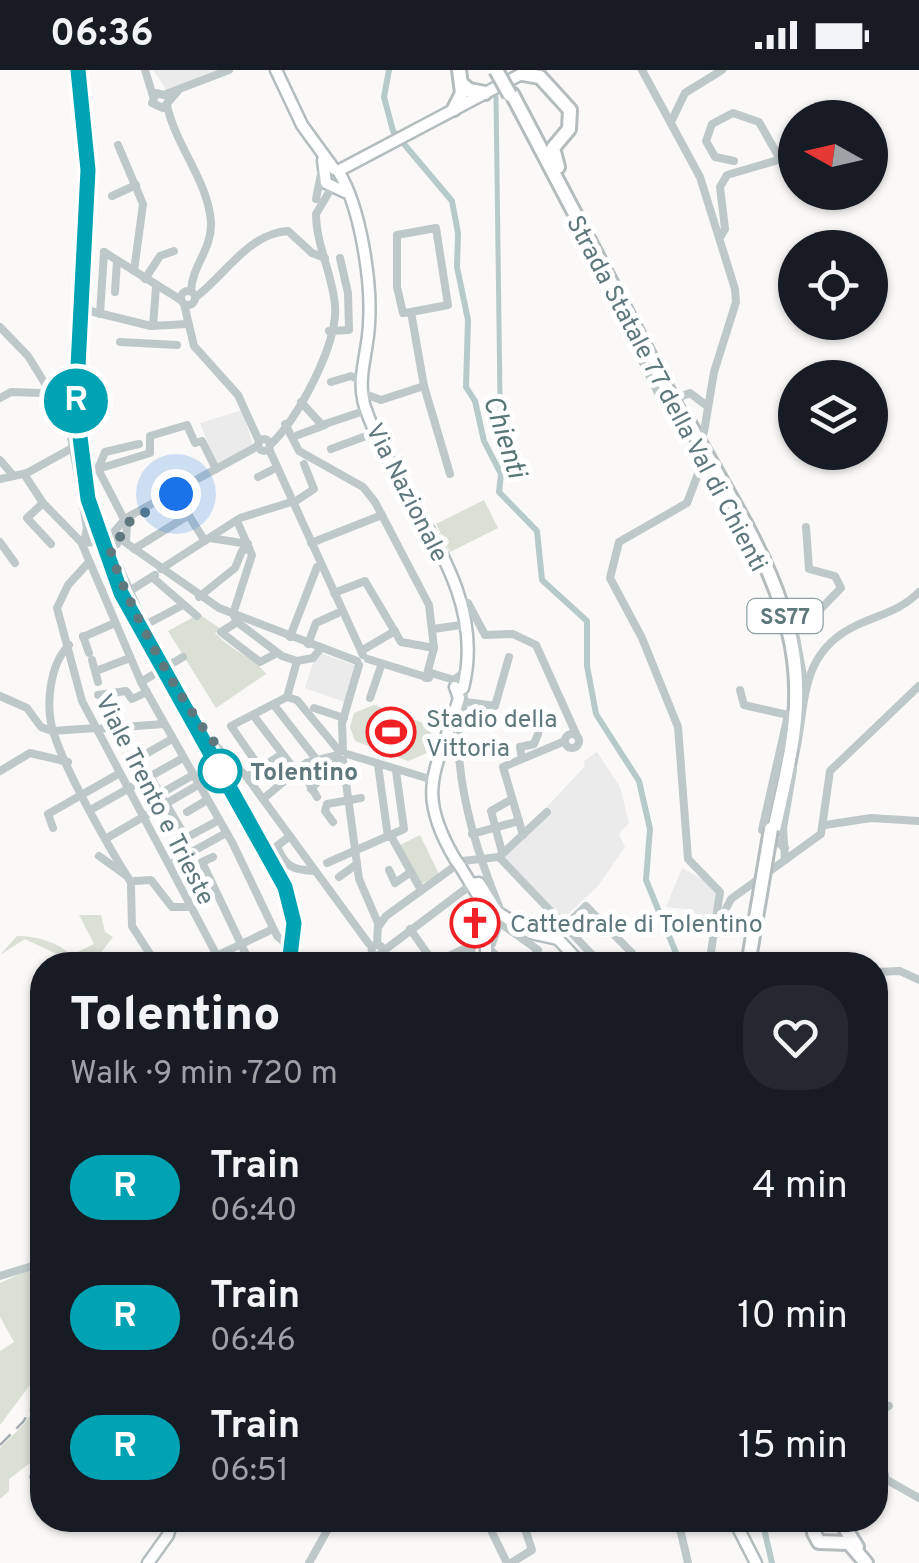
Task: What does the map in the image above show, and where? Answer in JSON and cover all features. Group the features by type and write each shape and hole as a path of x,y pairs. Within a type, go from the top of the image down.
{"highway":[{"name":"Strada Statale 77 della Val di Chienti","path":"501,70 580,215 759,565 787,637 792,712 752,952"},
{"path":"540,74 572,117 552,154 580,215"},
{"path":"454,110 464,87 485,93"},
{"name":"Strada Statale 77 della Val di Chienti","path":"514,93 670,390"},
{"path":"514,93 540,132 552,137 563,135"},
{"path":"816,1532 816,1538 834,1544 849,1542 870,1563"},
{"path":"834,1544 841,1532"},
{"path":"850,1532 870,1563"}],"main road":[{"path":"276,70 320,154 358,214 370,304 369,401"},
{"path":"485,93 540,74"},
{"path":"337,178 454,110"},
{"name":"Via Nazionale","path":"369,401 377,432 462,601 470,634 460,688 433,780 433,817 472,884"},
{"path":"480,952 483,904 472,884 479,882 500,919 516,923 530,933 558,939 570,952"},
{"path":"148,1563 169,1532"},
{"path":"740,1532 756,1563"}],"street":[{"path":"148,70 206,218 204,241 188,296 188,324 197,344 233,381 251,415 358,659"},
{"path":"162,99 229,70"},
{"path":"642,70 700,177 721,236 736,302 707,406 704,432"},
{"path":"671,122 685,93 722,70"},
{"path":"734,161 714,158 706,141 712,124 734,112 759,122 778,155"},
{"path":"118,145 143,204 134,271"},
{"path":"320,154 321,173 311,214 336,309 331,331 301,402 287,425 264,445 125,523 117,542 128,592 211,741 247,776 375,952"},
{"path":"721,236 726,229 720,194 724,178 736,170 778,160"},
{"path":"316,199 337,178"},
{"path":"317,237 316,214 337,178"},
{"path":"112,196 136,185"},
{"path":"436,228 448,306 411,312 403,314 397,287 397,235 436,228"},
{"path":"188,296 245,247 284,230 322,258"},
{"path":"145,279 160,256 174,251"},
{"path":"100,314 104,252 156,287 188,296"},
{"path":"331,331 348,333 350,322 340,258"},
{"path":"115,292 118,261"},
{"path":"150,346 156,287"},
{"path":"90,311 152,326 188,324"},
{"path":"411,312 424,386 450,474"},
{"path":"619,315 662,400 690,394 707,406"},
{"path":"0,327 12,336 68,426 87,528 86,546"},
{"path":"287,425 331,331"},
{"path":"120,342 178,345"},
{"path":"82,376 80,402 86,467 98,469 150,454 150,436 189,426 195,443 202,441 216,470"},
{"path":"331,382 350,376 369,401"},
{"path":"298,435 369,401 424,386"},
{"path":"0,398 11,392 47,393"},
{"path":"80,402 96,398"},
{"path":"301,402 325,425"},
{"path":"287,425 300,451 363,487 382,515 427,599 434,648 427,675"},
{"path":"331,450 377,432"},
{"path":"125,523 98,469 105,452 138,444"},
{"path":"117,542 125,523 264,445"},
{"path":"264,445 272,470 334,594 358,659 344,718 343,755 361,886 378,924 376,952"},
{"path":"2,469 24,474 74,447"},
{"path":"128,592 237,521 257,510 268,512 290,503 314,489 304,464"},
{"path":"701,466 687,503 619,542 610,570 611,584 634,624 680,734 688,859 720,892 712,952"},
{"path":"258,477 272,470"},
{"path":"24,474 43,502 86,546 146,692 226,833 273,929 293,952"},
{"path":"176,494 208,539 248,546"},
{"path":"43,502 27,518 51,544"},
{"path":"86,546 117,542 188,515"},
{"path":"311,543 382,515"},
{"path":"237,521 248,546 250,566 235,618 221,632 260,662 277,653"},
{"path":"805,686 794,627 810,620 841,588 835,576 809,569 806,528"},
{"path":"0,542 15,563"},
{"path":"117,542 235,618 277,653 297,661 312,658 321,648"},
{"name":"Viale Trento e Trieste","path":"86,546 57,608 82,700 211,952"},
{"path":"199,597 235,568 248,546"},
{"path":"290,637 317,567"},
{"path":"152,577 197,616"},
{"path":"334,594 362,580 368,582 405,645 434,648"},
{"path":"785,860 784,828 811,666 854,626 901,610 919,592"},
{"path":"462,601 468,603 485,635 513,634 536,645 568,739 502,769 523,835"},
{"path":"145,625 183,606"},
{"path":"308,644 316,623 338,613"},
{"path":"235,618 379,665 454,680 463,673 464,627 433,629"},
{"path":"98,682 82,634 116,623"},
{"path":"358,659 394,631"},
{"path":"68,645 61,653 51,682 52,731 131,881 132,926 149,952"},
{"path":"142,682 183,656"},
{"path":"96,672 130,658"},
{"path":"427,675 494,706 509,658"},
{"path":"253,714 314,793 326,773 321,761 294,731 281,701 297,661"},
{"path":"370,698 379,665"},
{"path":"715,938 731,899 816,838 825,824 824,793 830,771 919,686"},
{"path":"460,688 458,739 472,834 500,919 537,952"},
{"path":"740,690 744,705 788,715 762,830 785,848"},
{"path":"98,695 126,691 132,700 146,692"},
{"path":"0,696 27,708 41,727 52,731 164,724"},
{"path":"260,768 234,723 281,701 296,699 313,712 343,755"},
{"path":"313,712 344,718"},
{"path":"294,731 313,712"},
{"path":"522,758 520,747 534,744 538,734"},
{"path":"130,763 172,739"},
{"path":"0,770 30,753 68,762"},
{"path":"247,776 282,754"},
{"path":"263,799 321,761 343,755 433,780"},
{"path":"92,809 183,758"},
{"path":"379,766 390,837 421,890"},
{"path":"339,877 357,859 404,828 396,770"},
{"path":"53,828 48,814 120,773"},
{"path":"107,838 141,817 192,775"},
{"path":"150,776 186,838 219,820"},
{"path":"163,798 198,785"},
{"path":"333,822 326,806 362,798"},
{"path":"512,799 492,811 500,855 589,952"},
{"path":"187,812 207,800"},
{"path":"378,924 462,861 500,855 547,812"},
{"path":"825,824 882,818 919,820"},
{"path":"472,834 518,821"},
{"path":"174,862 226,833"},
{"path":"290,836 277,846 283,862 292,868 315,870"},
{"path":"327,863 341,854 357,859"},
{"path":"99,856 131,881 151,880 172,907 188,907"},
{"path":"213,857 202,862 245,952"},
{"path":"388,870 395,883 411,872"},
{"path":"377,952 472,884"},
{"path":"567,929 586,906 631,952"},
{"path":"373,912 386,916"},
{"path":"481,952 492,944 500,919"},
{"path":"516,923 567,929"},
{"path":"224,952 273,929"},
{"path":"410,929 425,952"},
{"path":"888,971 900,971 919,980"},
{"path":"4,1275 30,1267"},
{"path":"888,1481 919,1498"},
{"path":"309,1563 326,1532"},
{"path":"492,1532 509,1563 532,1550 526,1532"},
{"path":"681,1532 688,1563"}],"shaded area":[{"path":"153,70 223,70 168,92"},
{"path":"242,410 253,445 217,466 200,423"},
{"path":"484,500 498,528 450,552 436,524"},
{"path":"199,614 221,629 215,633 221,639 266,674 216,708 168,631"},
{"path":"321,653 356,666 347,703 305,688 314,660"},
{"name":"Stadio della Vittoria","path":"374,705 426,724 433,737 427,753 408,761 355,741 350,727 354,713"},
{"path":"597,752 620,787 629,823 619,834 625,847 598,886 562,920 502,855 585,766 584,761"},
{"path":"420,835 439,874 420,885 400,845"},
{"path":"682,868 709,882 719,895 709,927 696,925 696,914 691,910 666,907"},
{"path":"79,915 101,915 105,932 113,937 102,952 77,952 94,944"},
{"path":"17,936 67,952 52,952 25,939 0,955"},
{"path":"30,1269 30,1385 0,1425 0,1351 14,1342 0,1317 0,1283"},
{"path":"30,1415 30,1463 9,1479 9,1491 0,1499 0,1448"}],"waterway":[{"name":"Chienti","path":"389,70 384,97 393,131 452,201 458,233 457,267 468,320 466,387 475,401 484,441 501,474 499,492 537,531 542,580 587,621 587,666 596,714 639,781 650,829 646,880 676,952"},
{"path":"496,97 501,474"},
{"name":"Chienti","path":"765,1532 772,1563"}],"railway":[{"path":"78,70 88,170 76,406 88,499 121,593 285,887 294,923 291,952"},
{"path":"0,1445 30,1411"}],"train":[{"name":"R","path":"78,70 88,170 76,406 88,499 99,540 121,593 285,887 294,923 292,952"}],"place":[{"name":"Stadio della Vittoria","path":"391,732"},
{"name":"Tolentino","path":"220,771"},
{"name":"Cattedrale di Tolentino","path":"475,923"}],"route":[{"path":"176,494 129,522 111,552 167,667 211,741 229,757 220,771"}]}
